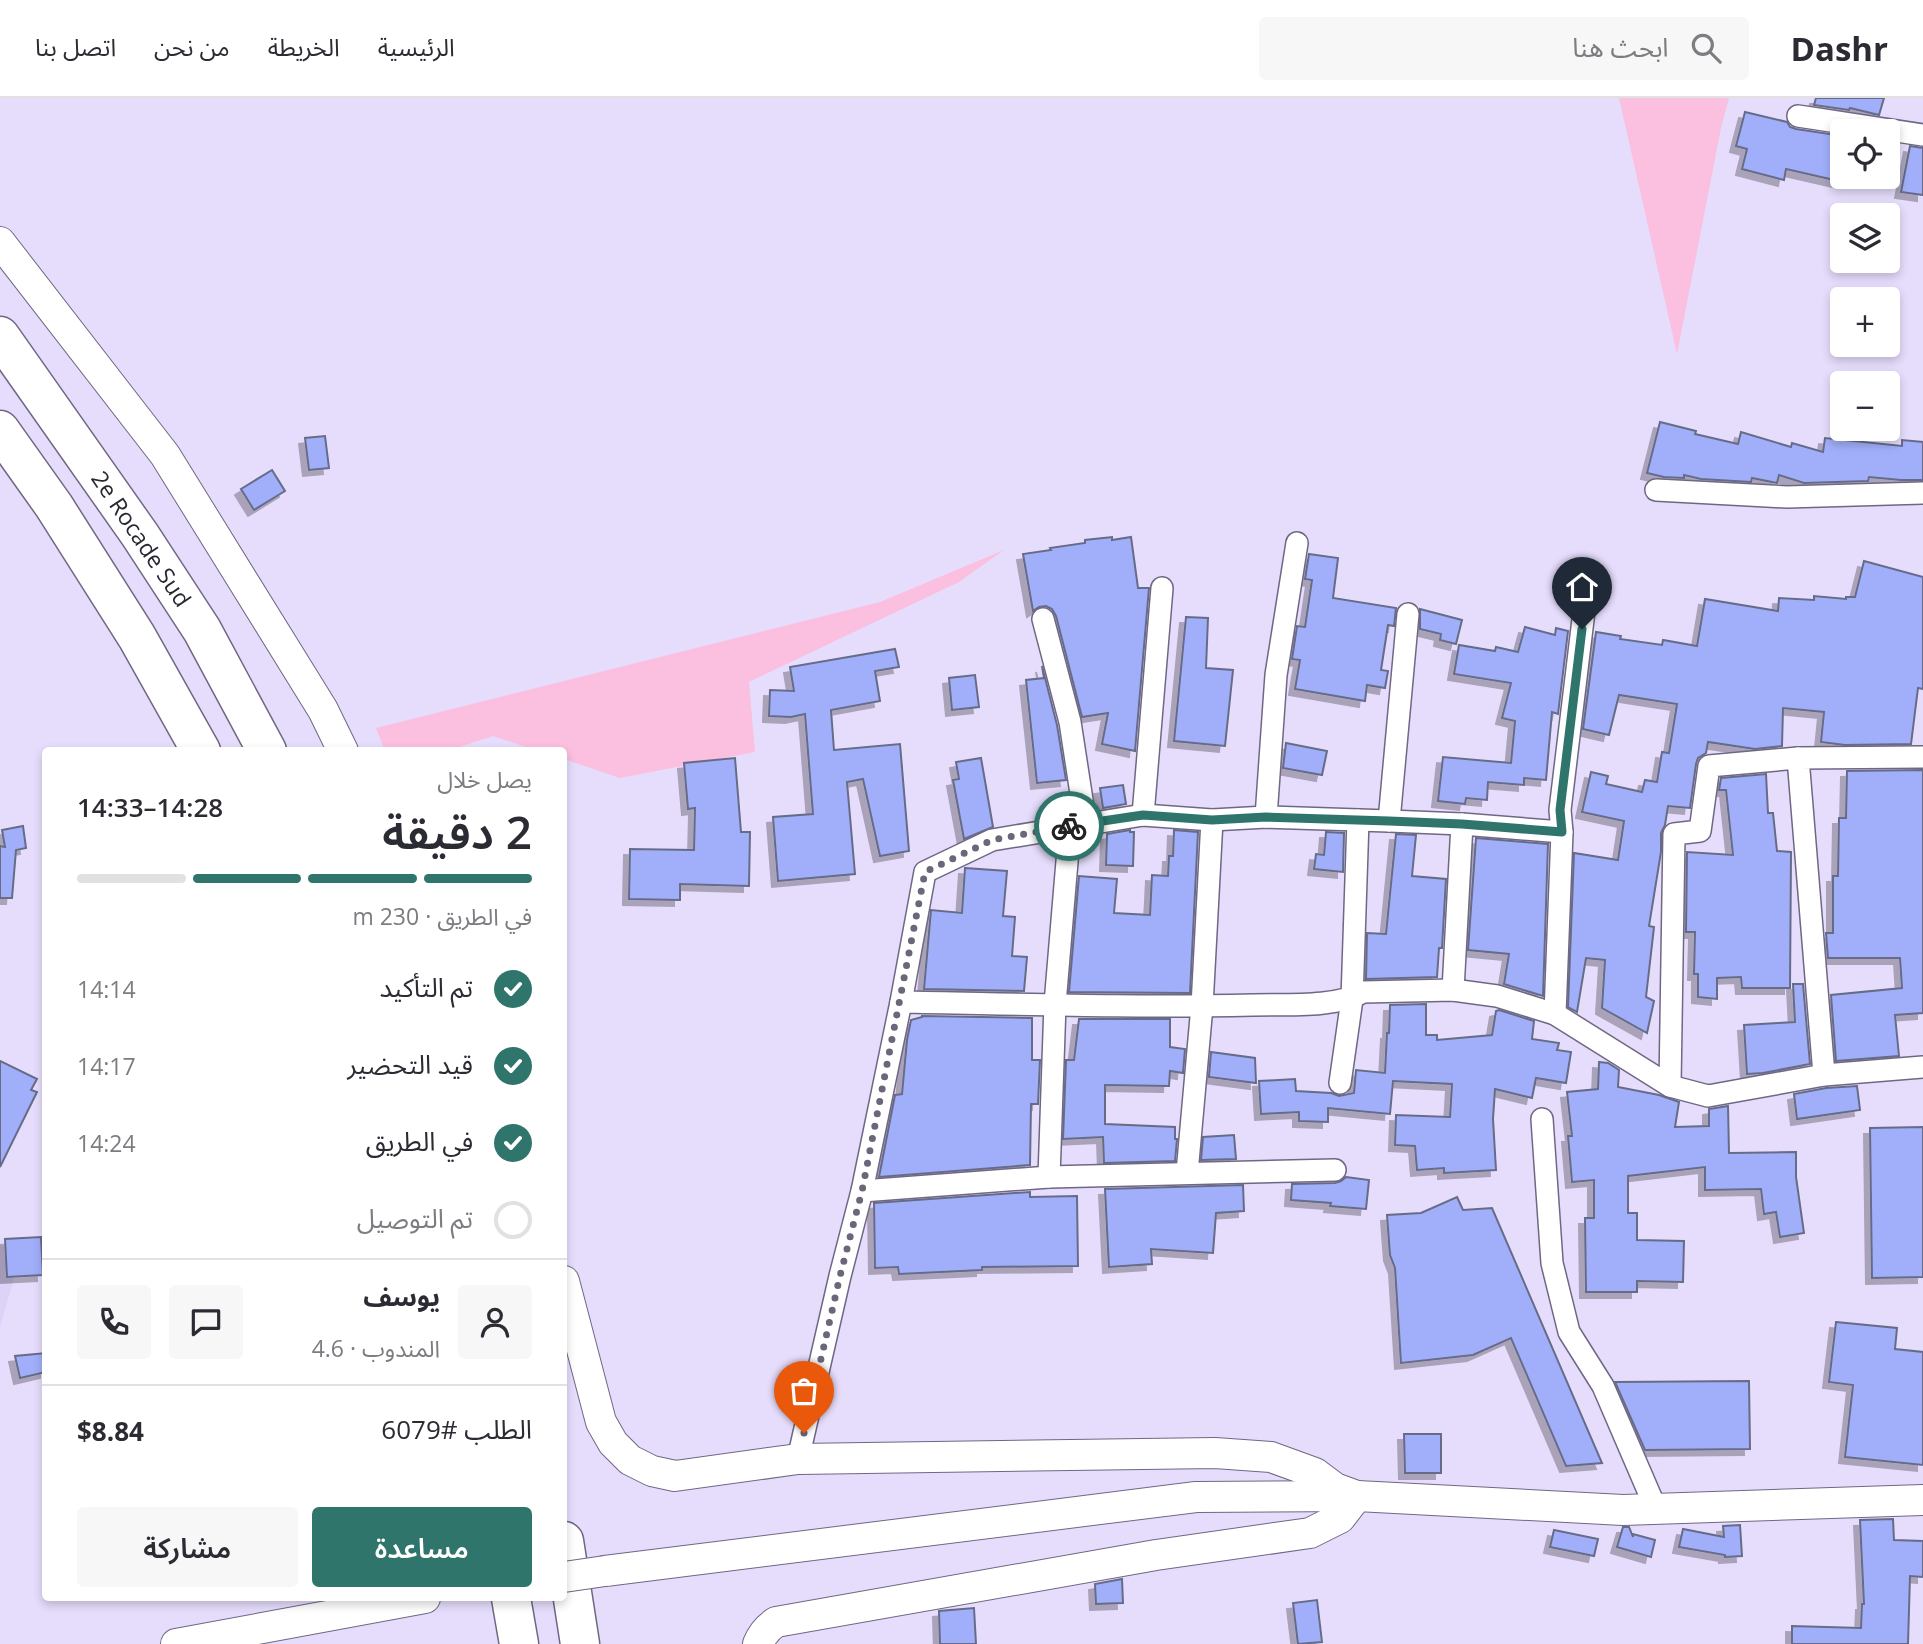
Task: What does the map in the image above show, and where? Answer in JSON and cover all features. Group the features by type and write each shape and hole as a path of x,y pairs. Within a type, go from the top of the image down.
{"highway":[{"name":"2e Rocade Sud","path":"0,336 140,535 202,630 265,747"},
{"path":"0,430 54,506 137,637 199,747"},
{"path":"567,1560 580,1644"},
{"path":"512,1601 519,1644"}],"main road":[{"path":"0,242 165,455 323,710 342,747"},
{"path":"567,1292 601,1422 613,1443 630,1460 652,1471 675,1476 798,1459 1215,1453 1271,1457 1315,1473 1335,1488 1357,1496"},
{"path":"758,1644 762,1635 776,1622 1156,1555 1310,1533 1340,1518 1357,1496"},
{"path":"567,1577 1196,1497 1357,1496 1623,1510 1923,1500"},
{"path":"176,1644 409,1601"}],"street":[{"path":"1798,116 1923,135"},
{"path":"1656,490 1787,496 1923,493"},
{"path":"1266,817 1276,675 1297,542"},
{"path":"1143,815 1162,588"},
{"path":"1555,1014 1562,832 1560,810 1585,603"},
{"path":"1389,821 1408,614"},
{"path":"1044,620 1070,722 1084,813 1070,826 1055,1004 1049,1177"},
{"path":"1670,1086 1674,834 1700,831 1709,766 1798,758 1923,757"},
{"path":"1798,758 1824,1075"},
{"path":"798,1459 862,1191 925,872 992,840 1143,815 1212,820 1266,817 1389,821 1562,832"},
{"path":"1186,1173 1202,1006 1212,820"},
{"path":"1340,1083 1352,999 1359,820"},
{"path":"1453,990 1462,824"},
{"path":"901,1002 1202,1006 1310,1004 1352,999 1363,992 1453,990 1497,996 1555,1014 1670,1086 1708,1096 1824,1075 1923,1068"},
{"path":"1542,1119 1552,1264 1569,1332 1603,1386 1656,1509"},
{"path":"862,1191 1049,1177 1335,1170"}],"shaded area":[{"path":"1619,98 1729,98 1677,354"},
{"path":"1004,550 959,582 749,682 755,752 620,778 567,760 567,747 526,747 493,736 459,747 383,747 376,728 880,602"},
{"path":"0,1245 21,1254 0,1327"}],"building":[{"path":"1816,98 1884,98 1879,115 1850,108 1814,105"},
{"path":"1745,112 1787,122 1790,127 1796,129 1830,134 1830,179 1786,169 1784,180 1742,169 1747,149 1736,146"},
{"path":"1910,146 1923,148 1923,195 1901,192"},
{"path":"1660,422 1738,444 1741,432 1791,447 1792,443 1823,452 1825,438 1830,439 1830,441 1902,446 1902,440 1923,442 1923,480 1869,477 1868,481 1804,483 1779,475 1777,483 1752,478 1751,482 1701,479 1684,475 1684,478 1664,477 1647,473"},
{"path":"325,436 329,468 309,470 305,438"},
{"path":"272,470 285,491 254,510 241,489"},
{"path":"1112,537 1112,540 1131,537 1138,588 1149,588 1135,751 1102,744 1108,713 1082,717 1056,616 1052,609 1046,606 1033,611 1023,554 1085,543 1085,540"},
{"path":"1309,554 1338,558 1333,598 1396,608 1394,626 1388,625 1381,670 1388,671 1385,688 1367,685 1365,701 1295,689 1300,660 1292,659 1297,626 1305,627 1312,580 1305,579"},
{"path":"1864,561 1923,577 1923,689 1918,688 1911,744 1845,745 1821,742 1824,712 1783,708 1782,746 1755,749 1708,742 1706,753 1698,758 1696,764 1690,808 1668,806 1661,833 1661,852 1649,926 1654,927 1646,997 1654,1001 1647,1033 1602,1008 1605,960 1586,958 1577,1012 1568,1007 1574,853 1618,860 1624,821 1582,812 1591,772 1608,776 1606,784 1642,792 1645,780 1657,782 1662,752 1669,753 1677,704 1619,695 1609,735 1583,729 1596,632 1621,636 1620,639 1662,645 1663,640 1697,646 1705,599 1778,611 1779,598 1814,600 1814,596 1846,599 1855,597"},
{"path":"1420,609 1462,620 1456,644 1440,640 1441,634 1420,629"},
{"path":"1186,617 1208,618 1206,668 1233,670 1225,746 1174,741"},
{"path":"1525,627 1555,635 1556,628 1568,631 1558,714 1552,712 1546,780 1524,778 1524,785 1488,782 1487,800 1466,798 1465,804 1438,801 1443,757 1511,763 1515,721 1502,718 1511,683 1454,674 1459,645 1495,651 1496,647 1518,652"},
{"path":"895,649 899,667 875,671 880,701 831,710 834,750 900,744 909,851 880,856 863,779 847,782 855,874 778,881 773,817 813,814 805,714 791,717 769,716 770,690 794,691 790,667"},
{"path":"1042,666 1057,725 1066,780 1037,783 1026,680 1044,678"},
{"path":"975,675 979,707 952,710 949,678"},
{"path":"1286,743 1327,751 1322,775 1283,768"},
{"path":"735,758 741,832 750,832 749,886 680,884 680,900 629,899 630,849 694,850 695,808 688,809 684,763"},
{"path":"981,758 993,827 964,839 953,780 959,779 956,762"},
{"path":"1923,770 1923,1013 1895,1015 1899,1056 1836,1061 1831,995 1902,988 1900,958 1828,958 1826,933 1833,933 1833,876 1838,876 1839,818 1846,818 1847,771"},
{"path":"1766,774 1768,813 1773,813 1777,851 1791,852 1790,988 1742,988 1741,977 1717,978 1717,999 1698,997 1698,974 1694,974 1695,932 1686,932 1687,852 1733,855 1726,790 1719,790 1721,778"},
{"path":"1123,785 1126,804 1103,808 1100,788"},
{"path":"23,826 26,848 16,850 12,898 0,898 0,846 5,847 2,830"},
{"path":"1130,830 1134,832 1133,866 1106,865 1107,834"},
{"path":"1174,830 1198,832 1190,993 1069,992 1079,876 1117,879 1114,913 1150,915 1152,875 1168,876 1169,856 1173,856"},
{"path":"1326,832 1344,833 1343,872 1314,869 1316,854 1324,855"},
{"path":"1396,834 1416,835 1412,876 1446,879 1442,948 1439,948 1437,977 1366,979 1367,933 1386,934"},
{"path":"1476,838 1548,844 1543,996 1504,984 1509,954 1468,950"},
{"path":"965,868 1007,871 1003,916 1015,917 1012,956 1027,957 1024,991 924,989 931,910 962,913"},
{"path":"1793,984 1803,984 1810,1064 1747,1074 1744,1025 1795,1022"},
{"path":"1426,1004 1426,1035 1437,1035 1437,1040 1492,1035 1496,1011 1499,1010 1534,1021 1532,1039 1559,1043 1557,1050 1571,1052 1566,1083 1536,1078 1532,1098 1495,1089 1493,1119 1496,1170 1444,1173 1444,1168 1417,1170 1415,1146 1395,1145 1396,1115 1450,1117 1452,1084 1393,1081 1390,1114 1328,1108 1328,1122 1299,1121 1299,1112 1261,1114 1259,1081 1295,1079 1296,1091 1339,1096 1354,1093 1356,1070 1385,1073 1390,1005"},
{"path":"922,1016 1032,1018 1032,1060 1040,1060 1038,1104 1031,1104 1030,1165 879,1177 895,1095 902,1094 911,1020"},
{"path":"1079,1019 1170,1019 1170,1047 1185,1049 1183,1073 1170,1071 1169,1086 1105,1085 1105,1124 1175,1127 1175,1161 1104,1163 1103,1137 1063,1139 1066,1060 1074,1060"},
{"path":"1211,1052 1255,1058 1256,1083 1209,1077"},
{"path":"0,1061 37,1079 31,1090 37,1092 0,1167"},
{"path":"1599,1062 1608,1063 1619,1070 1618,1087 1679,1102 1675,1127 1709,1126 1709,1109 1728,1106 1729,1153 1796,1152 1796,1177 1804,1233 1780,1237 1776,1212 1764,1214 1761,1189 1705,1190 1705,1167 1628,1176 1628,1213 1637,1213 1637,1240 1684,1241 1683,1282 1637,1281 1637,1292 1586,1292 1585,1218 1594,1218 1594,1180 1572,1182 1568,1136 1572,1136 1567,1092 1598,1089"},
{"path":"1857,1086 1860,1110 1797,1119 1794,1094"},
{"path":"1923,1127 1923,1277 1872,1278 1870,1128"},
{"path":"1234,1135 1236,1159 1201,1160 1203,1137"},
{"path":"1346,1177 1369,1180 1366,1209 1291,1200 1292,1184 1335,1183"},
{"path":"1243,1185 1244,1211 1216,1213 1213,1253 1151,1249 1152,1264 1109,1267 1105,1189"},
{"path":"1030,1192 1030,1197 1077,1196 1078,1266 982,1267 982,1270 899,1274 898,1267 875,1268 874,1203"},
{"path":"1457,1197 1463,1210 1492,1208 1602,1463 1566,1466 1511,1338 1473,1355 1401,1363 1395,1268 1390,1255 1387,1215 1421,1213"},
{"path":"41,1237 42,1275 7,1277 5,1239"},
{"path":"1836,1322 1897,1328 1895,1349 1923,1352 1923,1465 1845,1457 1853,1385 1829,1382"},
{"path":"42,1353 42,1373 20,1378 15,1356"},
{"path":"1749,1381 1750,1449 1645,1450 1615,1382"},
{"path":"1404,1434 1441,1434 1441,1473 1405,1473"},
{"path":"1893,1519 1894,1540 1923,1541 1923,1577 1910,1576 1908,1644 1792,1644 1792,1626 1861,1628 1864,1604 1860,1520"},
{"path":"1740,1525 1742,1556 1725,1557 1679,1547 1683,1529 1724,1537 1723,1526"},
{"path":"1623,1527 1629,1527 1633,1537 1633,1534 1655,1540 1651,1557 1617,1547"},
{"path":"1554,1530 1598,1539 1594,1556 1550,1547"},
{"path":"1122,1579 1123,1603 1096,1604 1095,1584"},
{"path":"1317,1600 1322,1642 1298,1644 1293,1603"},
{"path":"974,1608 976,1644 940,1644 939,1611"}],"way so far":[{"path":"804,1433 862,1191 925,872 992,840 1069,826"}],"route":[{"path":"1069,826 1143,815 1212,820 1266,817 1389,821 1562,832 1560,810 1582,629"}]}
